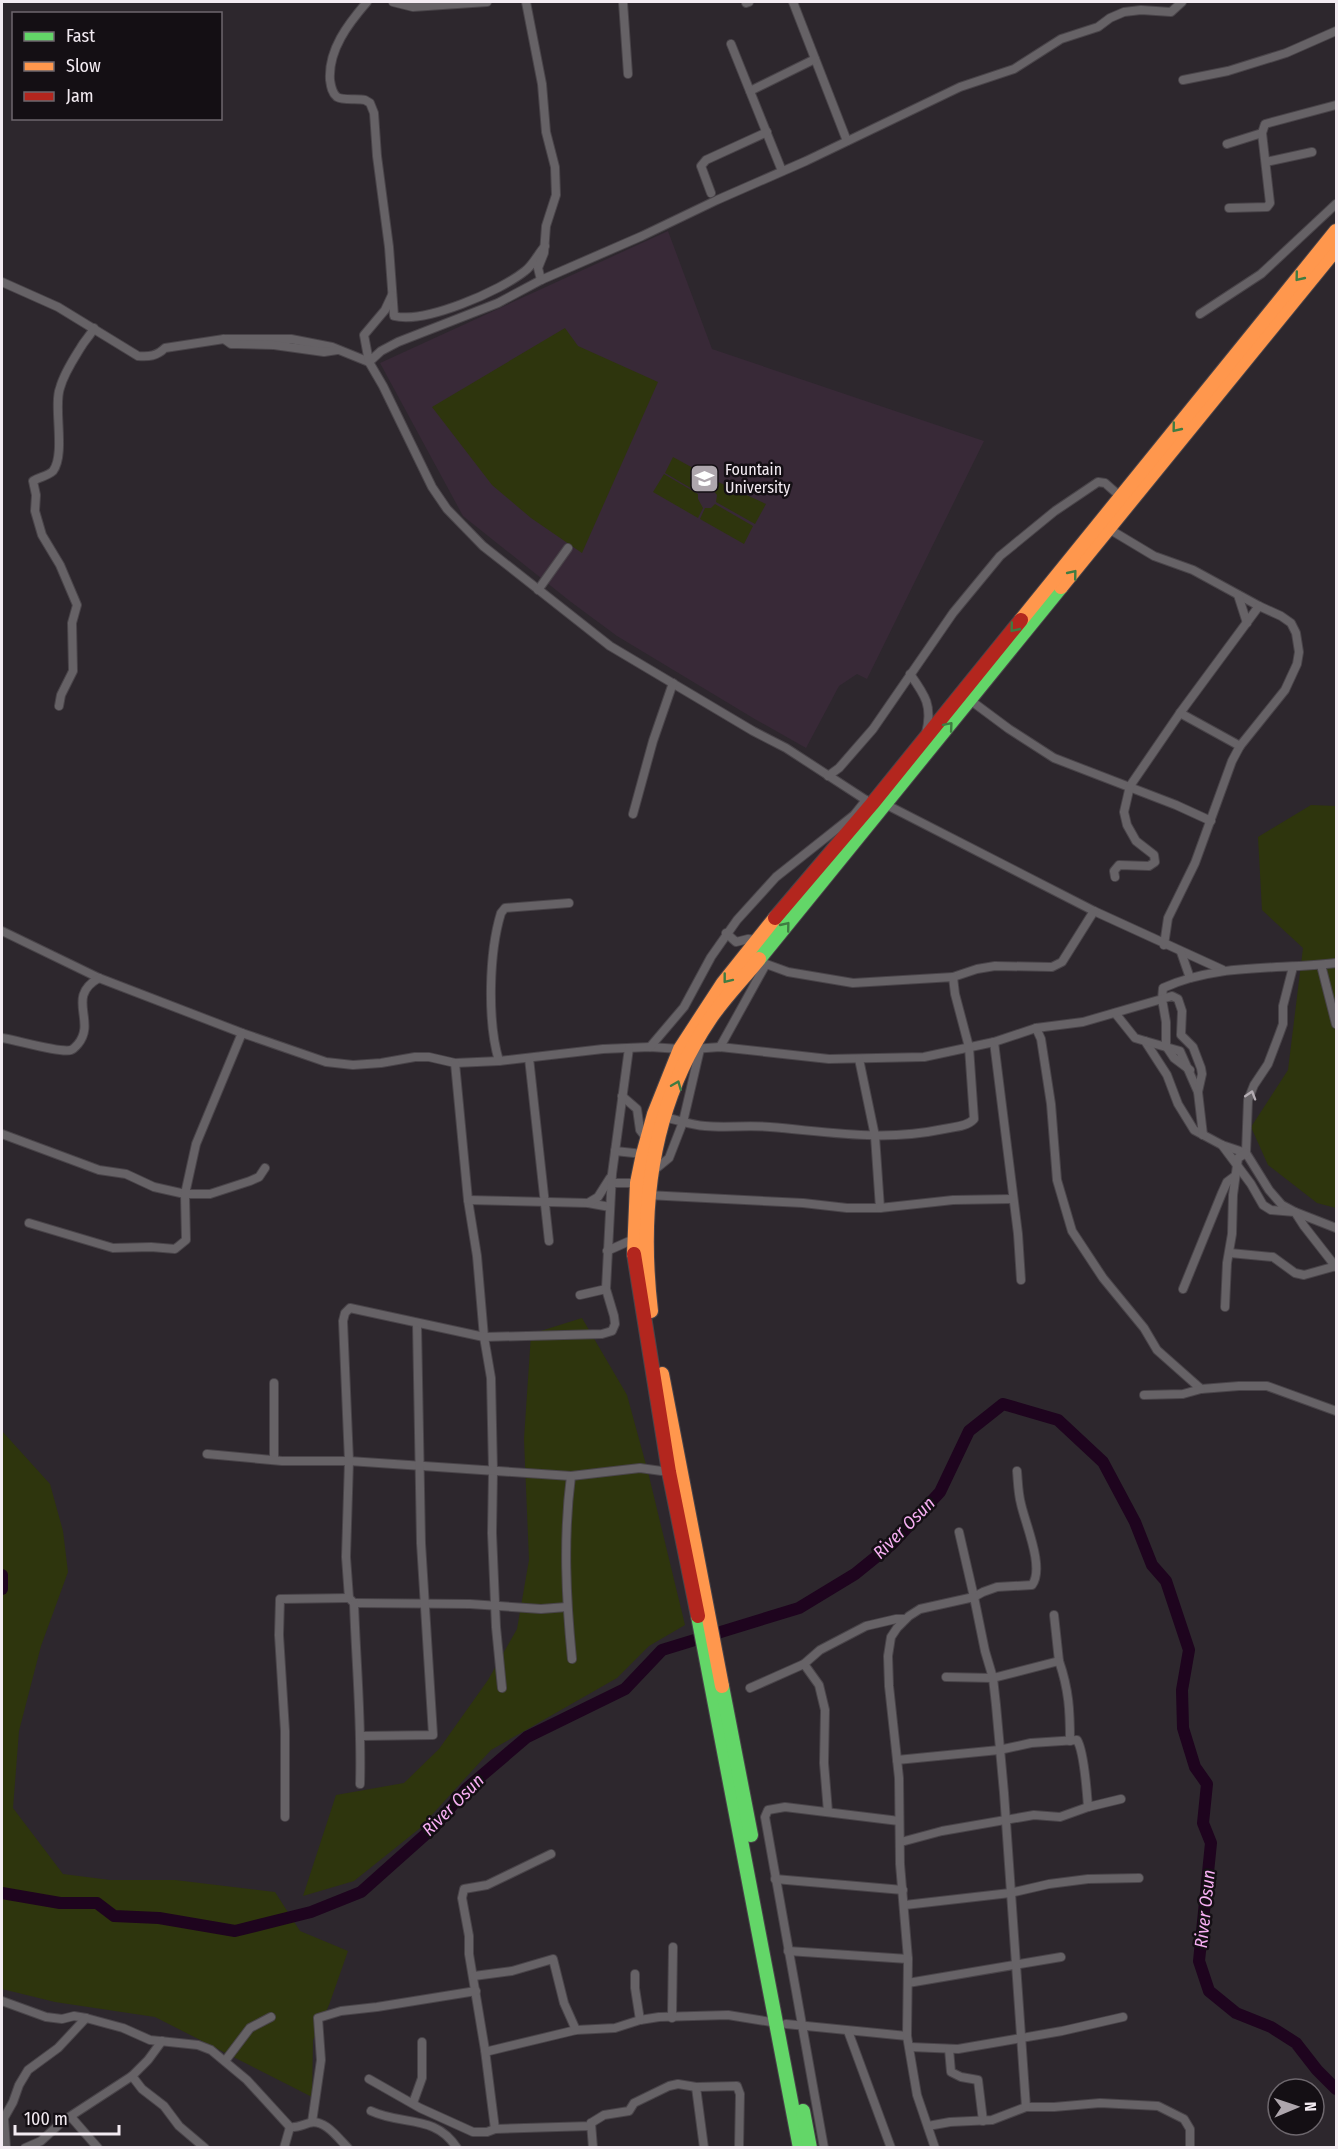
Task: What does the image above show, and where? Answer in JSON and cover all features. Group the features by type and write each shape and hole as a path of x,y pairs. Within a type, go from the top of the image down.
{"highway":[{"path":"810,2148 782,2024 695,1576 669,1472 637,1282 634,1239 637,1184 647,1139 691,1049 708,1005 757,940 874,803 1336,231"},
{"path":"691,1049 711,1019 762,963 874,803 970,700 1335,254"},
{"path":"659,1115 649,1174 645,1259 650,1303 695,1576"},
{"path":"782,2024 800,2148"}],"street":[{"path":"367,2 338,43 329,70 334,95 341,99 365,100 373,108 391,259 393,312 397,317 422,315 461,304 526,270 545,246"},
{"path":"393,2 413,7 487,2"},
{"path":"526,2 542,84 546,132 555,167 556,195 546,226 544,253 538,268 541,280"},
{"path":"623,2 628,74"},
{"path":"793,2 847,141"},
{"path":"369,362 381,351 398,342 498,303 541,280 642,237 960,87 1014,69 1061,39 1098,27 1124,12 1141,10 1171,12 1182,2"},
{"path":"1183,80 1227,71 1286,53 1336,31"},
{"path":"731,44 783,171"},
{"path":"750,91 815,59"},
{"path":"1229,208 1269,206 1262,133 1268,122 1289,119 1336,105"},
{"path":"711,193 703,173 702,166 706,160 767,132"},
{"path":"1227,144 1262,133"},
{"path":"1266,162 1312,152"},
{"path":"1200,314 1261,274 1336,204"},
{"path":"2,282 58,307 138,356 148,357 159,354 165,348 224,339 231,344 274,345 324,352 339,349 369,362"},
{"path":"392,295 385,310 364,335 369,362 432,487 447,509 483,546 610,646 753,731 786,748 874,803 1164,945 1224,970"},
{"path":"59,706 61,695 73,671 72,623 76,605 60,565 42,535 35,511 36,495 33,481 52,472 55,467 59,444 58,392 66,371 94,328"},
{"path":"828,776 839,768 873,729 952,613 999,556 1055,511 1098,483 1105,483 1121,497"},
{"path":"1109,529 1154,556 1193,570 1281,616 1291,623 1296,633 1299,652 1297,664 1285,690 1240,746 1224,778 1195,863 1168,918 1164,945"},
{"path":"538,590 568,549"},
{"path":"1238,595 1247,623"},
{"path":"1115,877 1114,871 1119,865 1149,866 1155,862 1154,855 1136,841 1127,825 1124,812 1130,786 1180,713 1259,606"},
{"path":"910,674 927,699 929,712 925,738"},
{"path":"633,813 653,741 673,683"},
{"path":"970,700 1054,758 1119,784 1130,786 1211,821"},
{"path":"1180,713 1240,746"},
{"path":"650,1047 684,1007 726,933 776,876 874,803"},
{"path":"499,1061 493,1033 491,966 501,913 505,908 569,903"},
{"path":"720,1047 762,963 788,972 853,983 953,977 995,966 1052,968 1062,962 1094,911"},
{"path":"2,931 99,978 242,1033 326,1062 371,1064 415,1057 429,1057 455,1063 499,1061 650,1047 691,1049 720,1047 829,1059 924,1057 994,1042 1036,1028 1083,1022 1172,996 1178,999 1180,1004 1180,1051 1198,1092 1203,1136"},
{"path":"726,933 736,942 748,939 757,940"},
{"path":"1181,952 1190,978"},
{"path":"1190,1070 1174,1058 1166,1046 1163,988 1190,978 1224,970 1336,963"},
{"path":"1321,965 1336,1024"},
{"path":"1293,967 1283,1006 1283,1024 1268,1064 1254,1085 1248,1100 1246,1153 1276,1200 1295,1212 1336,1228"},
{"path":"622,1096 637,1109 704,1126 768,1126 874,1136 911,1136 970,1123 975,1115 969,1047 955,994 953,977"},
{"path":"2,1038 53,1049 69,1050 76,1047 84,1029 83,997 86,988 99,978"},
{"path":"1115,1013 1135,1038 1180,1051"},
{"path":"1036,1028 1041,1039 1052,1104 1057,1180 1072,1231 1103,1278 1144,1328 1157,1350 1201,1389"},
{"path":"29,1223 113,1248 175,1249 186,1240 185,1194 196,1144 242,1033"},
{"path":"1181,1035 1193,1047 1201,1068 1198,1092"},
{"path":"1146,1041 1167,1075 1178,1104 1194,1130 1222,1145 1246,1153"},
{"path":"994,1042 1018,1234 1021,1280"},
{"path":"360,1784 362,1736 352,1601 346,1557 349,1461 343,1321 345,1313 350,1308 484,1337 602,1334 612,1331 615,1324 614,1316 606,1289 611,1184 629,1048"},
{"path":"649,1174 669,1158 684,1122 691,1049"},
{"path":"529,1058 549,1241"},
{"path":"859,1059 874,1136 880,1208"},
{"path":"455,1063 468,1200 491,1378 492,1533 502,1689"},
{"path":"637,1109 637,1123 647,1139"},
{"path":"2,1134 99,1170 126,1174 154,1187 185,1194 210,1194 259,1177 266,1168"},
{"path":"1222,1145 1236,1171 1251,1184 1257,1197 1267,1209 1295,1212"},
{"path":"615,1151 643,1154"},
{"path":"1225,1307 1236,1171 1238,1158 1246,1153"},
{"path":"1251,1184 1254,1167"},
{"path":"1184,1289 1222,1193 1236,1171"},
{"path":"588,1203 598,1197 612,1174"},
{"path":"611,1184 637,1184"},
{"path":"647,1196 803,1203 847,1208 880,1208 953,1200 1012,1198"},
{"path":"468,1200 588,1203 610,1208"},
{"path":"1230,1253 1274,1257 1295,1273 1304,1275 1336,1266 1295,1212"},
{"path":"608,1251 634,1239"},
{"path":"580,1295 606,1289"},
{"path":"362,1736 433,1735 421,1543 417,1324"},
{"path":"274,1383 274,1460"},
{"path":"1144,1395 1183,1394 1201,1389 1239,1386 1267,1386 1336,1412"},
{"path":"207,1454 274,1460 349,1461 571,1476 640,1468 669,1472"},
{"path":"935,2148 917,2095 907,2036 908,1959 900,1864 899,1778 888,1656 891,1637 905,1619 920,1610 974,1597 997,1587 1013,1585 1030,1587 1036,1579 1035,1559 1020,1502 1017,1471"},
{"path":"571,1476 566,1513 567,1607 572,1659"},
{"path":"959,1532 993,1678 1006,1821 1026,2107"},
{"path":"285,1817 285,1731 279,1635 280,1599 531,1608 567,1607"},
{"path":"1054,1616 1059,1661 1070,1701 1070,1741"},
{"path":"750,1688 804,1664 820,1650 866,1626 905,1619"},
{"path":"946,1677 993,1678 1059,1661"},
{"path":"804,1664 819,1685 825,1710 824,1763 828,1812"},
{"path":"897,1760 999,1750 1031,1743 1077,1740 1081,1748 1088,1791 1088,1807"},
{"path":"901,1842 942,1831 1034,1815 1060,1817 1121,1799"},
{"path":"824,2148 765,1817 768,1810 785,1807 900,1821"},
{"path":"495,2129 462,1898 464,1889 487,1885 551,1854"},
{"path":"905,1905 1010,1893 1088,1878 1139,1878"},
{"path":"775,1879 903,1890"},
{"path":"672,2018 673,1947"},
{"path":"788,1951 908,1959"},
{"path":"908,1983 1061,1957"},
{"path":"474,1976 512,1971 553,1959 564,2003 576,2030"},
{"path":"635,1974 640,2019"},
{"path":"312,2122 321,2060 318,2018 341,2011 476,1991"},
{"path":"2,2003 46,2017 86,2018 123,2028 150,2040 198,2045 211,2050 247,2080 290,2127 295,2128 312,2122 326,2126 348,2148"},
{"path":"485,2050 489,2051 576,2030 615,2028 640,2019 707,2014 907,2036"},
{"path":"225,2061 250,2028 271,2017"},
{"path":"910,2048 949,2049 1062,2031 1123,2017"},
{"path":"6,2148 4,2118 28,2070 58,2048 86,2018"},
{"path":"848,2031 891,2148"},
{"path":"26,2148 41,2141 71,2117 132,2076 162,2041"},
{"path":"413,2103 422,2078 422,2042"},
{"path":"949,2049 951,2072 961,2077 978,2080 983,2121"},
{"path":"132,2076 142,2089 164,2106 179,2126 205,2148"},
{"path":"369,2079 420,2108 473,2132 487,2132 495,2129 591,2126 591,2123 604,2115 629,2110 634,2103 669,2086 678,2084 696,2087 737,2086 740,2094 739,2148"},
{"path":"696,2087 704,2148"},
{"path":"1026,2089 1030,2100 1037,2106"},
{"path":"928,2126 950,2122 983,2121 1026,2107 1037,2106 1054,2107 1100,2103 1158,2106 1184,2119 1190,2129 1190,2148"},
{"path":"371,2111 390,2119 426,2123 445,2133 457,2148"},
{"path":"71,2117 98,2148"},
{"path":"591,2123 593,2148"},
{"path":"284,2148 290,2127"}],"shaded area":[{"name":"Fountain University","path":"668,231 712,349 984,441 867,679 857,674 839,686 806,748 617,636 463,516 380,363"}],"green space":[{"path":"565,328 578,346 658,382 582,553 531,518 492,485 432,407"},
{"path":"673,457 715,480 710,489 699,493 665,473"},
{"path":"664,474 698,494 703,508 698,518 653,492"},
{"path":"716,481 766,504 755,524 716,502 717,495 712,489"},
{"path":"715,504 753,526 744,544 700,519 705,508 711,508"},
{"path":"1311,805 1336,806 1336,1208 1317,1203 1268,1165 1251,1127 1288,1070 1303,948 1262,910 1258,837"},
{"path":"582,1318 627,1395 685,1625 649,1646 617,1678 491,1750 419,1829 354,1881 303,1896 336,1795 404,1783 439,1749 488,1680 517,1629 529,1560 524,1439 531,1334"},
{"path":"2,1431 50,1484 63,1531 68,1572 41,1646 19,1731 13,1808 63,1874 110,1880 175,1880 275,1892 300,1931 348,1951 329,2005 313,2040 312,2097 155,2017 55,2002 2,1989"}],"waterway":[{"name":"River Osun","path":"2,1893 60,1903 97,1903 114,1916 159,1918 235,1931 311,1912 361,1892 435,1826 466,1789 527,1737 625,1689 662,1650 799,1608 855,1574 892,1544 940,1492 969,1431 1003,1404 1058,1420 1103,1462 1135,1522 1152,1565 1166,1581 1189,1650 1182,1690 1183,1728 1195,1767 1207,1784 1203,1823 1211,1843 1199,1961 1209,1991 1236,2013 1271,2027 1296,2043 1317,2070 1336,2089"},
{"name":"River Osun","path":"2,1575 2,1589"}],"traffic: fast":[{"path":"759,959 1061,587"},
{"path":"698,1616 800,2148"},
{"path":"722,1686 751,1835"},
{"path":"803,2111 810,2148"}],"traffic: slow":[{"path":"1021,620 1336,231"},
{"path":"1061,587 1336,249"},
{"path":"634,1254 637,1183 643,1154 654,1114 680,1049 723,983 775,918"},
{"path":"651,1311 647,1235 649,1197 662,1123 674,1087 690,1052 715,1011 759,959"},
{"path":"662,1374 722,1686"}],"traffic: jam":[{"path":"775,918 872,804 1021,620"},
{"path":"634,1254 669,1472 698,1616"}],"place":[{"name":"Fountain University","path":"704,478"}]}
